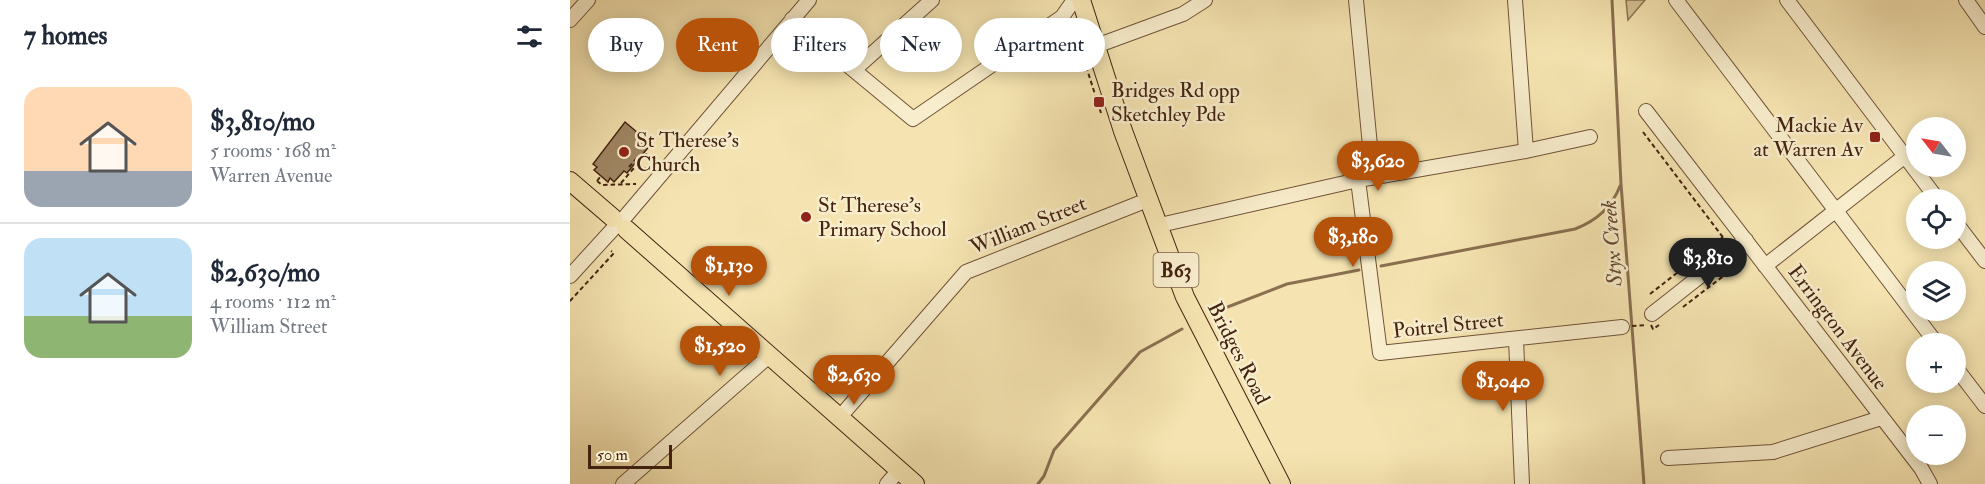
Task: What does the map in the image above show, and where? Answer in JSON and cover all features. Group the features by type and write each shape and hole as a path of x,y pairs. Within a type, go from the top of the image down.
{"main road":[{"name":"Bridges Road","path":"1081,0 1086,18"},
{"name":"Bridges Road","path":"1104,72 1123,131 1185,297 1281,484"},
{"path":"570,181 915,484"}],"street":[{"path":"570,20 588,0"},
{"path":"793,18 809,0"},
{"path":"868,57 932,0"},
{"path":"856,72 913,119 1062,17 1074,0"},
{"path":"1105,43 1183,14 1205,0"},
{"path":"1356,0 1373,177"},
{"path":"1515,0 1526,151"},
{"path":"1676,0 1929,333"},
{"path":"1786,0 1930,189"},
{"path":"1966,0 1985,27"},
{"path":"1062,17 1070,18"},
{"path":"570,276 619,223 771,44"},
{"name":"Errington Avenue","path":"1646,111 1921,468 1930,484"},
{"path":"1160,225 1358,180 1526,151 1590,137"},
{"path":"1765,266 1905,156"},
{"name":"Poitrel Street","path":"1358,180 1380,353 1622,327"},
{"name":"William Street","path":"840,418 966,273 1150,199"},
{"path":"1966,236 1985,261"},
{"path":"1655,320 1746,240"},
{"path":"1516,339 1522,484"},
{"path":"623,484 769,356"},
{"path":"1966,381 1985,406"},
{"path":"1668,458 1773,452 1881,418"},
{"path":"887,484 899,470"}],"path":[{"path":"1643,132 1724,238 1650,294"},
{"path":"621,183 645,153 655,161"},
{"path":"629,167 637,158 637,164"},
{"path":"637,164 647,171"},
{"path":"601,176 596,182 636,184"},
{"path":"570,302 614,253 611,251"},
{"path":"1680,309 1743,261"},
{"path":"1622,327 1655,320 1653,329"}],"shaded area":[{"path":"1626,0 1645,0 1628,20"}],"building":[{"name":"St Therese's Church","path":"625,122 651,144 627,173 624,171 614,182 610,178 608,182 594,170 597,167 593,164"}],"waterway":[{"name":"Styx Creek","path":"1612,0 1621,184 1644,484"},
{"path":"1381,266 1575,229 1590,222 1602,212 1613,200 1620,186"},
{"path":"1212,313 1287,284 1359,270"},
{"path":"1038,484 1044,476 1054,450 1140,352 1182,329"}],"place":[{"name":"Bridges Rd opp Sketchley Pde","path":"1099,102"},
{"name":"Mackie Av at Warren Av","path":"1875,137"},
{"name":"St Therese's Church","path":"624,152"},
{"name":"St Therese's Primary School","path":"806,217"}]}
